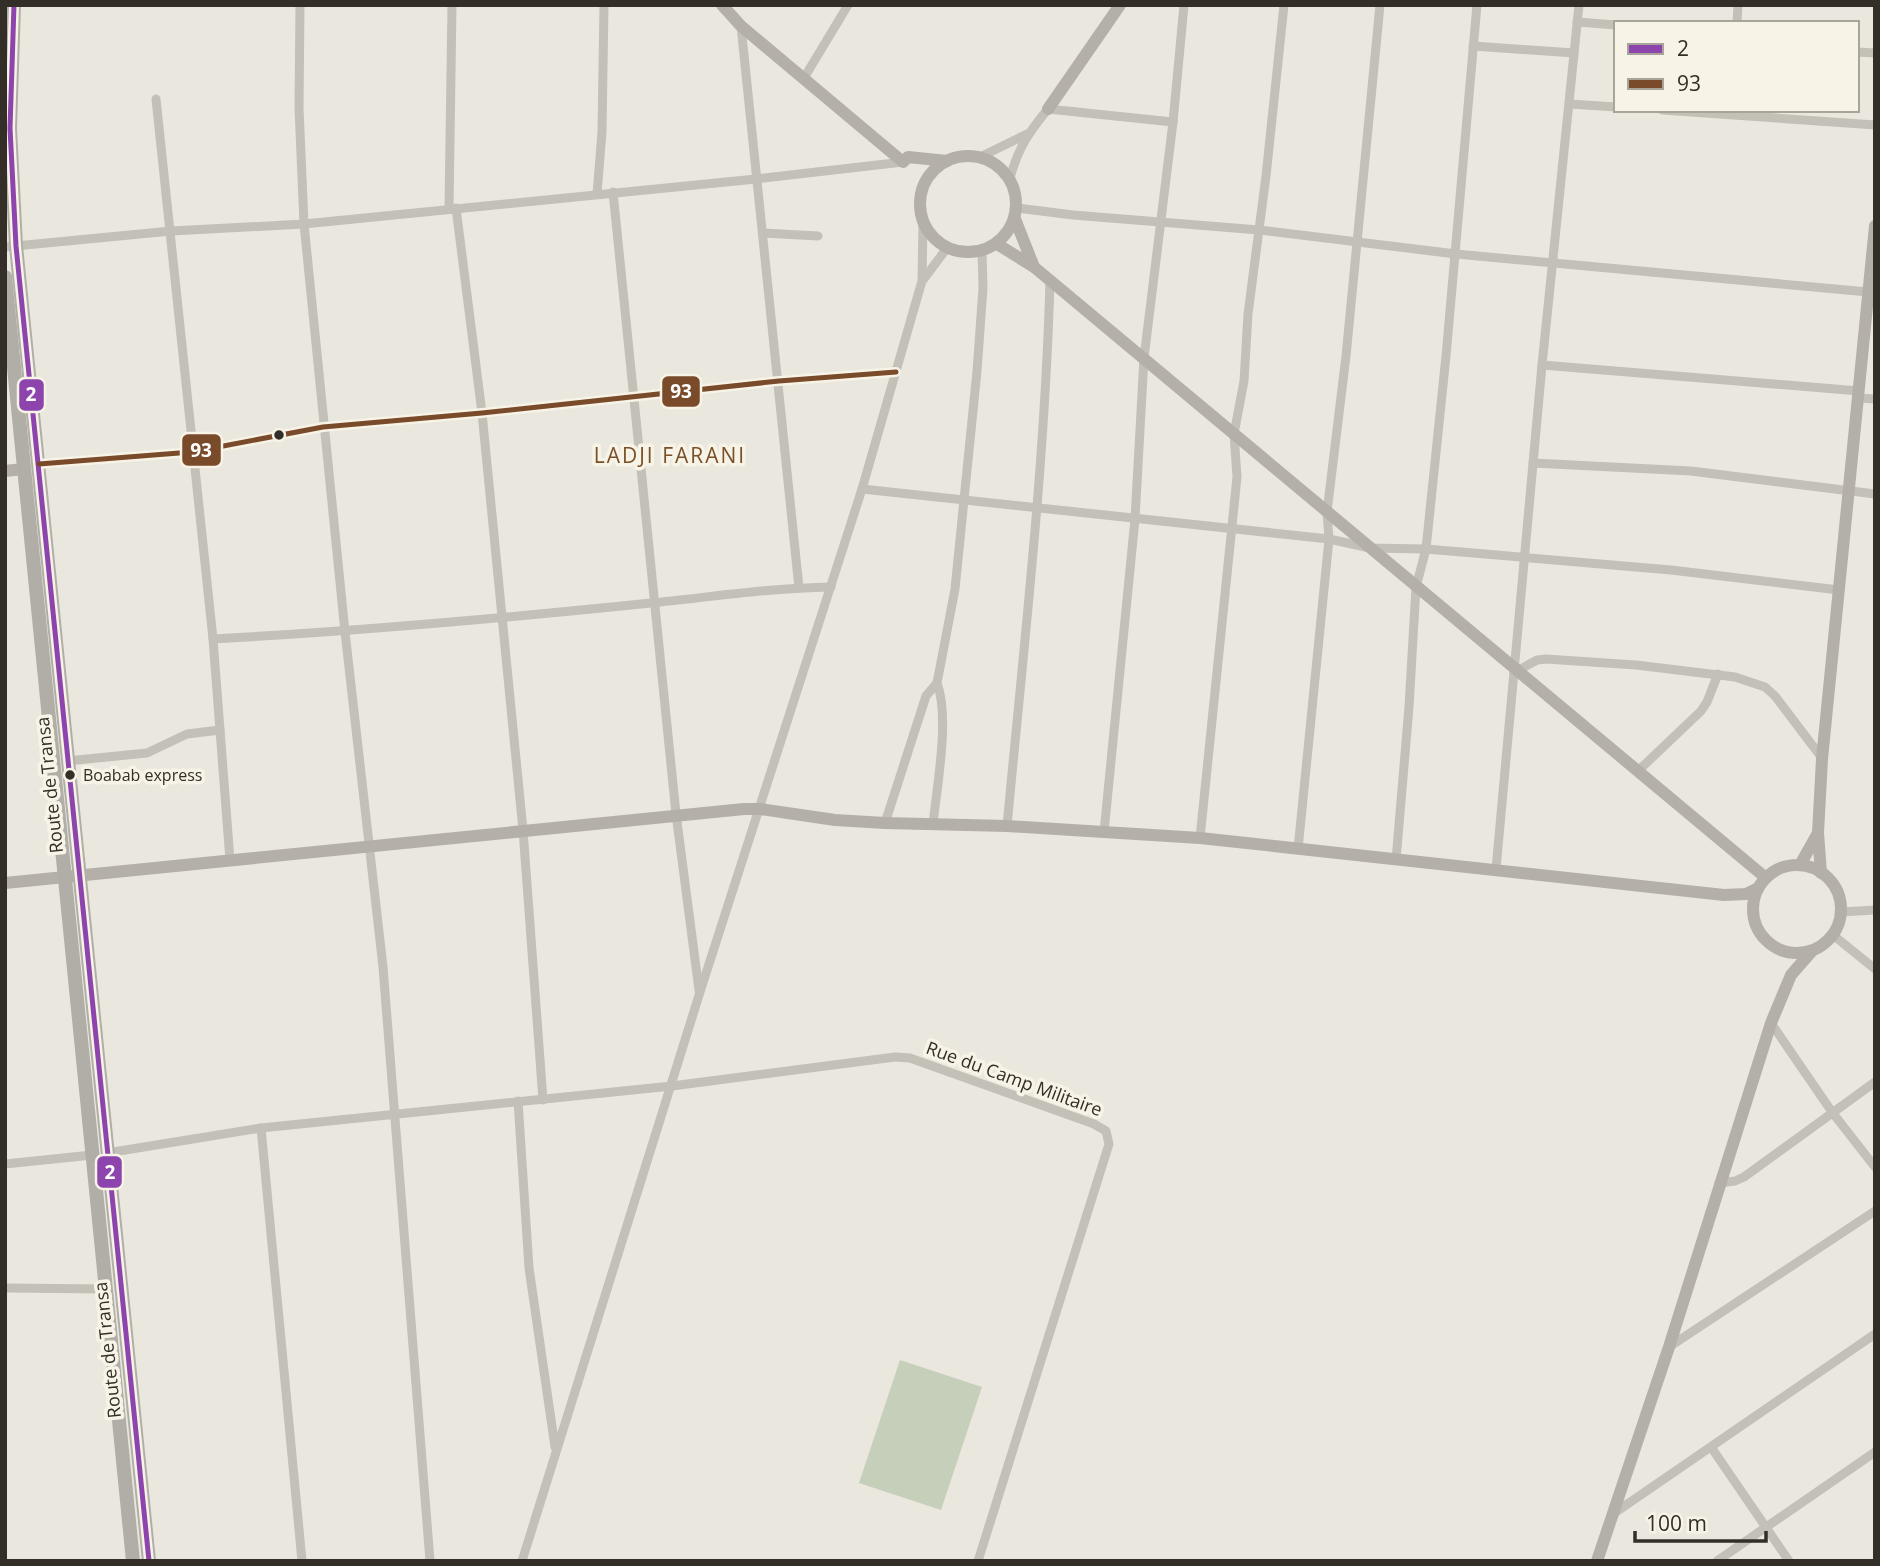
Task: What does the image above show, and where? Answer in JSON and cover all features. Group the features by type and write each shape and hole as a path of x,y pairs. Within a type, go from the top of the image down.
{"main road":[{"name":"Route de Transa","path":"14,5 10,247 22,297 67,761 71,876 87,1115 133,1561"},
{"name":"Route de Transa","path":"6,286 23,469 71,876 103,1113 149,1561"},
{"path":"87,1115 103,1113"}],"street":[{"path":"300,5 299,108 304,224 323,427 383,967 430,1561"},
{"path":"452,5 452,208 482,413 523,830 543,1100"},
{"path":"597,194 602,132 604,5"},
{"path":"722,5 741,26 905,159 925,181"},
{"path":"804,78 848,5"},
{"path":"1010,178 1027,134 1048,109 1120,5"},
{"path":"1104,832 1135,519 1144,358 1173,122 1184,5"},
{"path":"1200,838 1237,477 1234,434 1244,381 1248,314 1284,5"},
{"path":"1298,849 1329,539 1327,512 1380,5"},
{"path":"1396,860 1416,586 1426,549 1456,254 1477,5"},
{"path":"1496,869 1542,365 1579,5"},
{"path":"1577,22 1614,25"},
{"path":"741,26 799,587"},
{"path":"1473,46 1574,53"},
{"path":"156,99 213,639 230,860"},
{"path":"1570,104 1614,107"},
{"path":"1048,109 1173,122"},
{"path":"1690,112 1875,125"},
{"path":"979,157 1027,134"},
{"path":"522,1561 700,992 862,489 922,281 923,223 920,195 931,173 947,161 963,156 979,157 991,162 1010,178 1016,193 1016,214 1034,267"},
{"path":"10,247 171,231 304,224 756,179 905,159 947,161"},
{"path":"613,192 676,814 700,992"},
{"path":"1016,214 1259,230 1870,298"},
{"path":"923,223 933,238 947,248 964,253 982,251 997,244 1004,237 1016,214"},
{"path":"1821,873 1818,833 1822,759 1870,298 1875,226"},
{"path":"762,233 818,236"},
{"path":"997,244 1034,267 1144,358 1638,771 1762,883"},
{"path":"922,281 947,248"},
{"path":"885,823 926,696 937,683 955,589 983,288 982,251"},
{"path":"1007,826 1038,508 1047,382 1050,280"},
{"path":"6,286 22,297"},
{"path":"1542,365 1858,394 1875,398"},
{"path":"39,464 192,452 323,427 779,381 896,372"},
{"path":"1533,463 1691,471 1875,494"},
{"path":"5,471 23,469"},
{"path":"862,489 1329,539 1370,548 1426,549 1671,570 1839,590"},
{"path":"213,639 345,632 799,587 831,587"},
{"path":"1516,670 1537,660 1546,659 1636,665 1750,680 1765,687 1795,720 1822,759"},
{"path":"1638,771 1701,711 1715,686 1718,674"},
{"path":"933,824 943,698 937,683"},
{"path":"67,761 147,753 187,734 220,730"},
{"path":"5,883 676,814 760,809 810,817 885,823 1007,826 1200,838 1724,895 1746,894 1776,870 1800,865 1821,873 1836,890 1841,912 1833,935 1812,951 1791,975 1771,1023 1669,1347 1597,1561"},
{"path":"1800,865 1818,833"},
{"path":"1762,883 1753,901 1753,914 1762,937 1782,951 1812,951"},
{"path":"1724,895 1753,914"},
{"path":"1841,912 1875,910"},
{"path":"1833,935 1875,969"},
{"path":"1782,951 1791,975"},
{"path":"1771,1023 1832,1112 1875,1167"},
{"name":"Rue du Camp Militaire","path":"672,1086 895,1057 910,1058 1094,1124 1105,1131 1109,1144 978,1561"},
{"path":"1719,1183 1744,1177 1875,1082"},
{"path":"107,1153 261,1128 672,1086"},
{"path":"519,1101 529,1268 556,1453"},
{"path":"261,1128 302,1561"},
{"path":"5,1164 92,1155"},
{"path":"1669,1347 1875,1211"},
{"path":"5,1288 105,1289"},
{"path":"1613,1514 1875,1335"},
{"path":"1711,1447 1789,1561"},
{"path":"1717,1561 1875,1452"}],"green space":[{"path":"900,1360 982,1387 941,1510 859,1483"}],"transit line":[{"name":"2","path":"14,5 10,128 16,246 149,1561"},
{"name":"93","path":"39,464 192,452 323,427 779,381 896,372"}],"place":[{"name":"Boabab express","path":"70,775"}],"district":[{"name":"LADJI FARANI","path":"670,456"}]}
